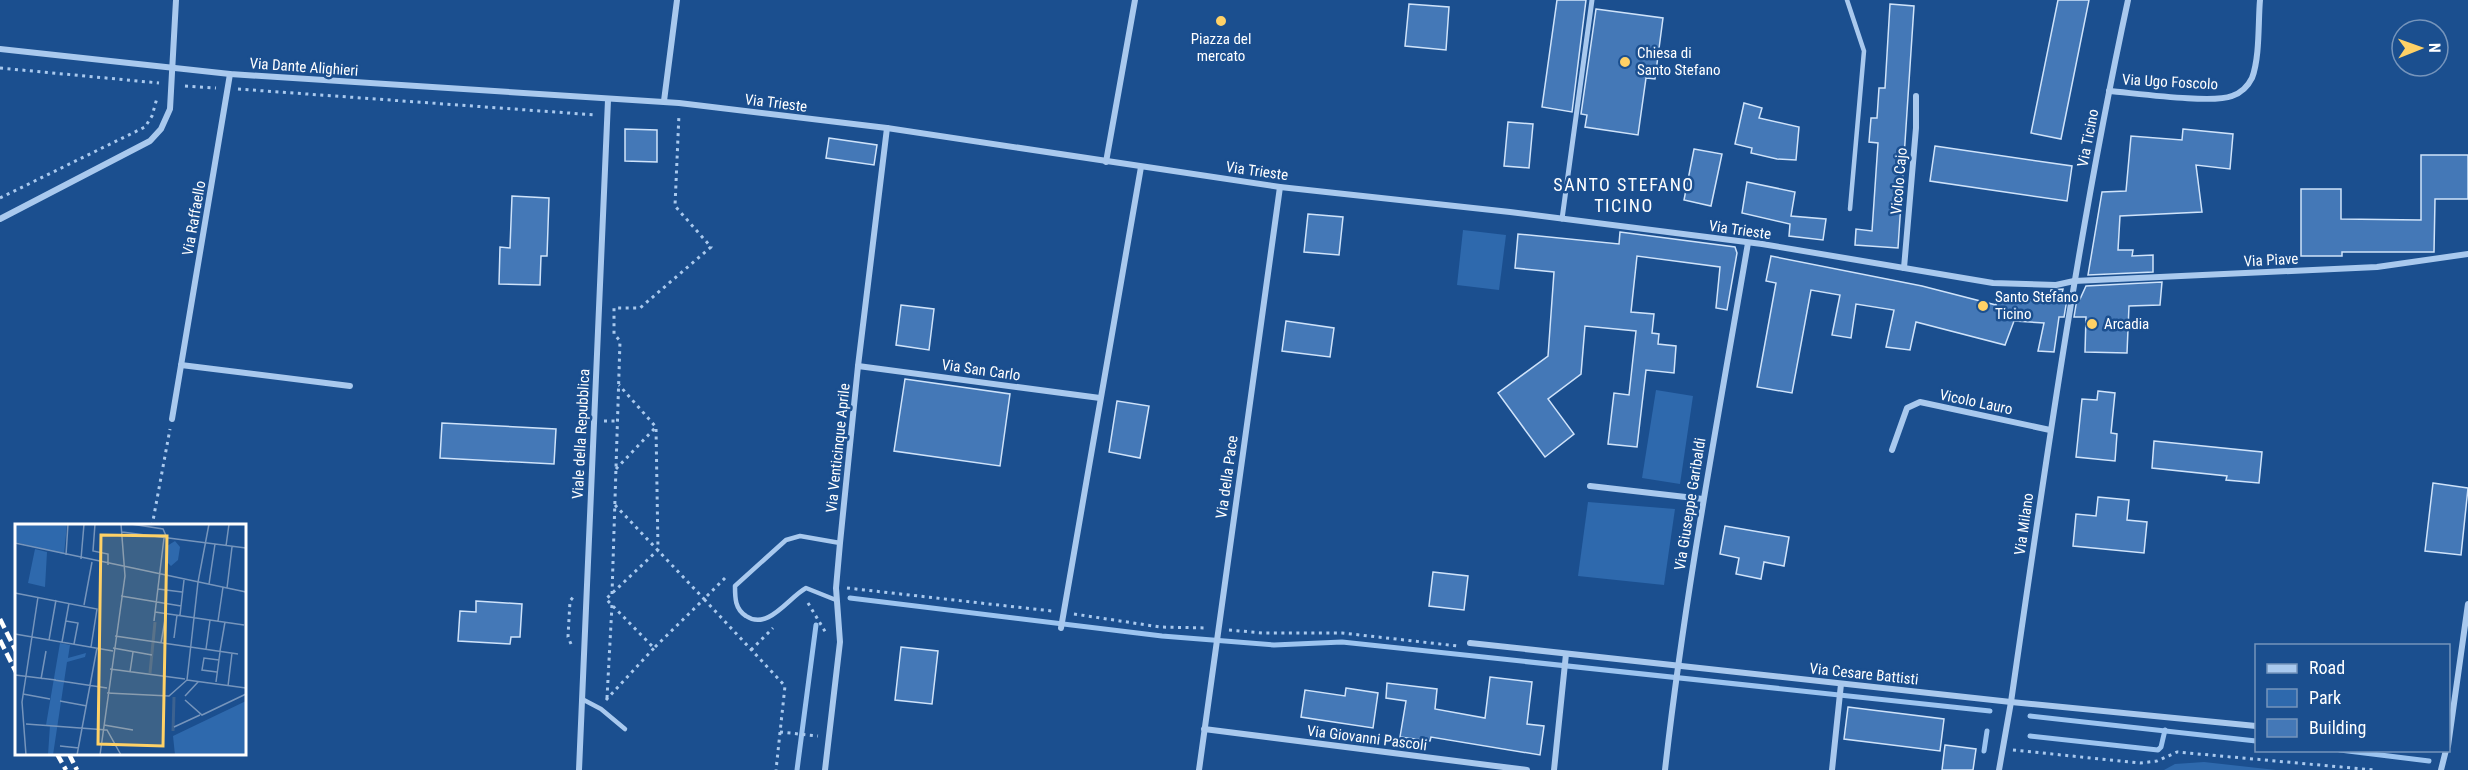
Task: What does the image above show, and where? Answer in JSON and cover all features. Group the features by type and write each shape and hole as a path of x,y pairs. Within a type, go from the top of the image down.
{"street":[{"path":"0,219 150,141 161,129 170,109 176,0"},
{"path":"664,102 677,0"},
{"path":"1106,162 1135,0"},
{"path":"1562,219 1592,0"},
{"name":"Via Ticino","path":"2074,281 2128,0"},
{"name":"Via Ugo Foscolo","path":"2109,91 2211,99 2232,97 2243,90 2251,80 2255,68 2260,0"},
{"name":"Via Dante Alighieri","path":"0,49 230,74 608,100"},
{"name":"Via Raffaello","path":"172,419 230,74"},
{"name":"Vicolo Cajo","path":"1904,268 1917,96"},
{"name":"Via Trieste","path":"608,100 679,103 887,128 1280,187 1748,243 1993,283 2056,285 2074,281"},
{"name":"Viale della Repubblica","path":"579,770 608,100"},
{"name":"Via Venticinque Aprile","path":"825,770 840,642 836,588 840,543 858,366 887,128"},
{"path":"1061,628 1141,167"},
{"name":"Via della Pace","path":"1199,770 1280,187"},
{"name":"Via Giuseppe Garibaldi","path":"1665,770 1676,668 1702,499 1748,243"},
{"name":"Via Piave","path":"2074,281 2377,267 2468,254"},
{"name":"Via Milano","path":"1999,770 2074,281"},
{"path":"181,365 350,386"},
{"name":"Via San Carlo","path":"858,366 1100,398"},
{"name":"Vicolo Lauro","path":"1892,450 1907,408 1920,402 2050,430"},
{"path":"1590,486 1702,499"},
{"path":"2450,738 2468,604"},
{"name":"Via Cesare Battisti","path":"1470,643 1841,686 2255,726"},
{"path":"1554,770 1566,655"},
{"path":"1832,770 1841,686"},
{"name":"Via Giovanni Pascoli","path":"1204,729 1527,770"},
{"path":"2441,770 2445,752"}],"lane":[{"path":"1847,0 1864,51 1850,209"},
{"path":"836,600 806,588 766,620 752,620 740,613 735,600 735,586 786,540 800,536 840,543"},
{"path":"582,699 601,709 625,729"}],"path":[{"path":"0,68 159,83 158,97 152,116 145,127 0,198"},
{"path":"158,97 183,99 185,85 607,116"},
{"path":"612,594 620,341 614,334 614,308 640,308 711,247 675,206 679,103"},
{"path":"618,385 656,427 658,550 606,600 654,648"},
{"path":"152,524 172,419"},
{"path":"616,470 656,427"},
{"path":"615,505 785,686 776,770"},
{"path":"601,709 607,698 654,648 726,577 735,586"},
{"path":"836,588 1160,627 1263,633 1342,633 1461,646 1470,643"},
{"path":"800,603 809,603 828,636"},
{"path":"607,698 612,605"},
{"path":"751,650 774,627"},
{"path":"780,732 818,736 819,726"},
{"path":"2002,749 2140,764 2157,761 2177,752 2374,770"}],"green space":[{"path":"1463,230 1506,235 1499,290 1457,285"},
{"path":"1656,390 1693,396 1680,484 1642,478"},
{"path":"1588,502 1675,509 1664,585 1578,576"},
{"path":"2204,762 2276,770 2164,770 2175,764"}],"building":[{"path":"1557,0 1586,0 1572,112 1542,107"},
{"path":"2058,0 2089,0 2061,139 2031,133"},
{"path":"1409,4 1449,7 1446,50 1405,46"},
{"path":"1890,4 1914,6 1898,248 1855,245 1856,229 1872,231 1878,143 1869,142 1871,118 1877,118 1879,88 1885,88"},
{"name":"Chiesa di Santo Stefano","path":"1596,9 1663,18 1655,79 1646,78 1638,135 1585,127 1587,115 1581,114"},
{"path":"1744,103 1762,108 1759,118 1799,127 1796,160 1777,159 1751,153 1752,148 1735,144"},
{"path":"1508,122 1533,124 1529,168 1504,166"},
{"path":"625,129 657,130 657,162 625,161"},
{"path":"2183,129 2233,134 2230,169 2196,165 2202,212 2120,216 2118,250 2133,250 2132,256 2153,255 2153,272 2088,275 2102,192 2126,191 2131,136 2182,140"},
{"path":"829,138 877,145 874,165 826,158"},
{"path":"1935,146 2072,166 2067,201 1930,181"},
{"path":"1694,149 1722,154 1711,206 1684,200"},
{"path":"2421,155 2468,155 2468,199 2435,199 2434,252 2342,252 2342,256 2301,256 2301,189 2341,189 2341,219 2421,220"},
{"path":"1747,182 1795,192 1791,216 1826,219 1823,240 1789,236 1790,224 1742,213"},
{"path":"512,196 549,198 547,256 541,256 540,285 499,284 500,247 510,248"},
{"path":"1308,214 1343,217 1339,255 1304,252"},
{"path":"1620,232 1735,247 1737,253 1727,310 1716,308 1720,267 1637,256 1631,312 1654,314 1652,333 1659,334 1658,344 1676,346 1674,373 1646,370 1637,447 1608,444 1614,393 1629,395 1636,331 1585,326 1581,374 1548,399 1574,434 1545,457 1498,393 1548,356 1554,272 1515,268 1518,234 1619,244"},
{"path":"1771,256 1922,286 1996,305 1998,294 2019,299 2049,299 2051,290 2063,289 2061,299 2067,299 2064,317 2059,317 2054,352 2038,351 2044,323 2014,321 2005,345 1916,322 1910,350 1886,347 1894,310 1856,304 1851,338 1832,335 1840,295 1811,290 1792,393 1757,387 1776,283 1766,281"},
{"path":"2162,282 2160,305 2129,306 2127,353 2085,352 2086,317 2074,317 2077,299 2080,299 2086,286"},
{"path":"901,305 934,309 929,350 896,345"},
{"path":"1286,321 1334,328 1330,357 1282,351"},
{"path":"905,379 1010,394 1000,466 894,451"},
{"path":"2098,391 2115,393 2111,433 2117,434 2115,461 2076,457 2082,399 2097,400"},
{"path":"1117,401 1149,406 1140,458 1109,452"},
{"path":"442,423 556,429 554,464 440,458"},
{"path":"2154,441 2262,452 2259,483 2226,480 2227,476 2152,468"},
{"path":"2433,483 2468,488 2461,555 2425,551"},
{"path":"2098,497 2129,500 2127,520 2147,522 2144,553 2073,546 2076,514 2096,516"},
{"path":"1725,526 1789,537 1784,566 1764,562 1761,579 1736,574 1739,558 1720,554"},
{"path":"1433,572 1468,576 1464,610 1429,606"},
{"path":"476,601 522,604 520,637 511,637 510,644 458,641 460,611 476,612"},
{"path":"901,647 938,651 932,704 895,700"},
{"path":"1490,677 1532,682 1527,724 1544,726 1540,755 1431,737 1430,741 1400,737 1406,701 1386,698 1387,683 1437,689 1435,709 1485,718"},
{"path":"1346,688 1378,693 1373,728 1301,717 1305,690 1345,696"},
{"path":"1848,707 1944,719 1940,751 1844,739"},
{"path":"1945,745 1976,749 1973,770 1942,770"}],"waterway":[{"path":"850,598 1162,636 1274,645 1342,642 1990,711"},
{"path":"797,770 816,625"},
{"path":"2030,716 2255,741"},
{"path":"2030,736 2158,750 2161,747 2165,730"},
{"path":"1984,751 1987,731"},
{"path":"2356,752 2429,761"}],"railway":[{"path":"0,619 15,649"},
{"path":"0,640 15,670"},
{"path":"58,755 66,770"},
{"path":"70,755 77,770"}],"place":[{"name":"Piazza del mercato","path":"1221,21"},
{"name":"Chiesa di Santo Stefano","path":"1625,62"},
{"name":"Santo Stefano Ticino","path":"1983,306"},
{"name":"Arcadia","path":"2092,324"}],"district":[{"name":"SANTO STEFANO TICINO","path":"1624,194"}]}
